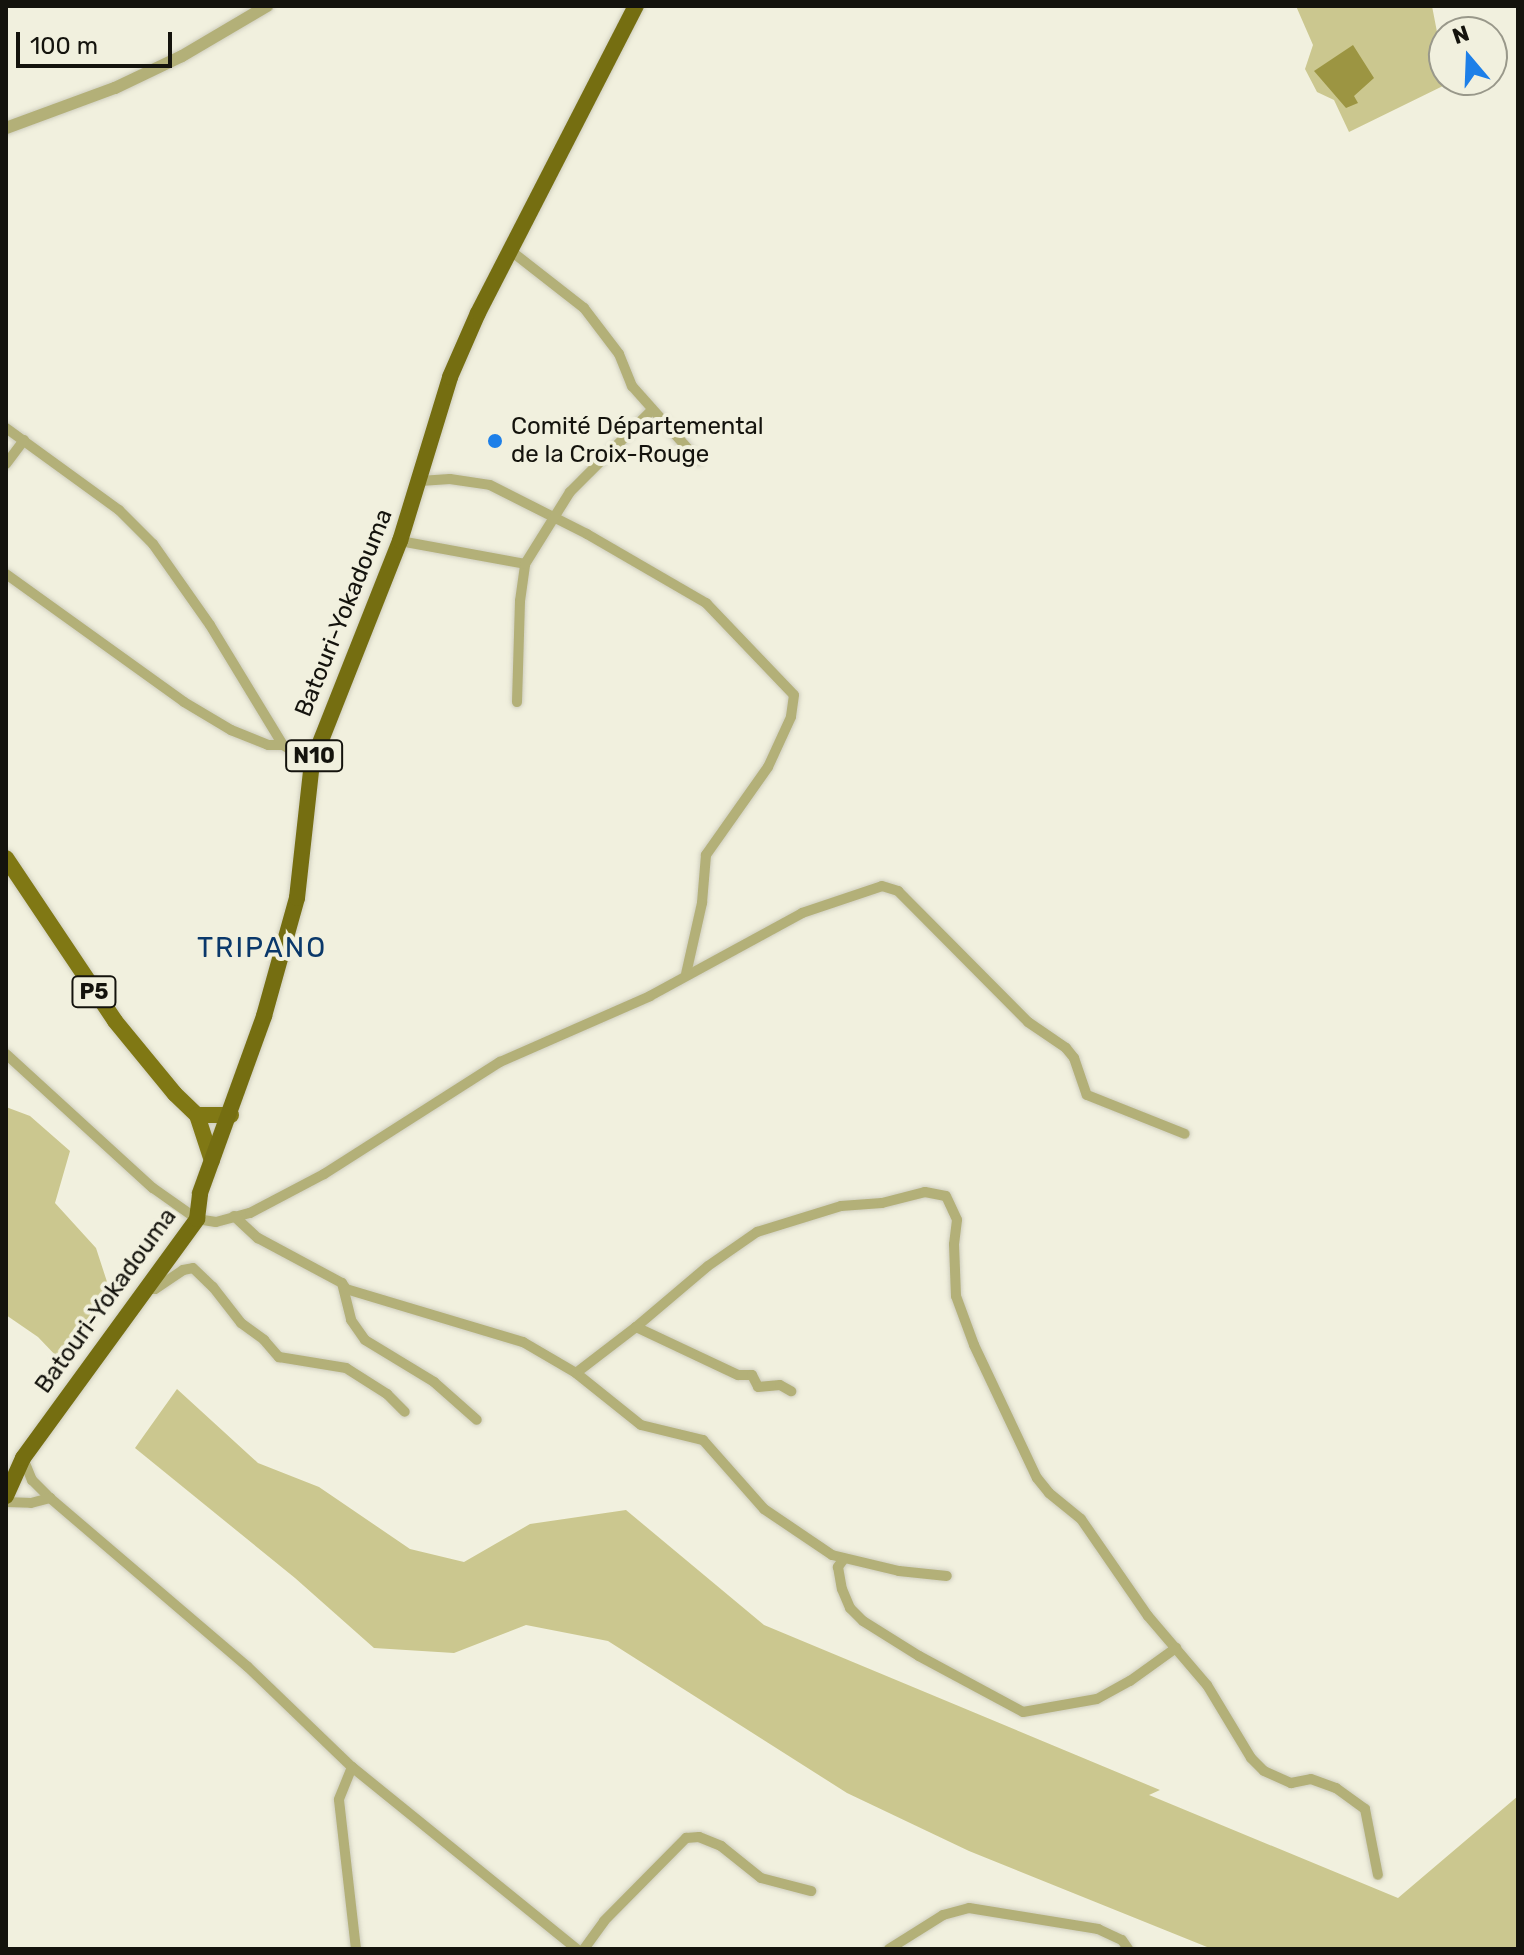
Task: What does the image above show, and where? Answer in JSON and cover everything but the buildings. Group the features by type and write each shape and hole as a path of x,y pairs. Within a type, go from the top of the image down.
{"highway":[{"name":"Batouri-Yokadouma","path":"6,1499 23,1458 144,1287 197,1219 200,1193 231,1115 297,898 312,763 400,541 460,353 636,6"}],"main road":[{"name":"P5","path":"6,858 115,1021 175,1094 197,1115 212,1161"},
{"path":"197,1115 231,1115"}],"street":[{"path":"6,128 115,88 182,56 267,6"},
{"path":"511,251 584,308 619,354 632,386 651,411 698,460"},
{"path":"517,702 520,601 525,564 553,516 583,477 651,411"},
{"path":"6,428 119,510 153,544 210,625 283,745 312,763"},
{"path":"6,464 24,440"},
{"path":"420,481 471,480 490,485 553,516 706,603 794,695 791,717 768,767 706,855 702,903 686,974"},
{"path":"400,541 525,564"},
{"path":"6,574 184,702 231,730 268,745 283,745"},
{"path":"6,1054 138,1176 197,1219 216,1222 250,1213 324,1174 500,1062 593,1023 802,913 870,889 891,887 1028,1022 1072,1054 1087,1095 1185,1134"},
{"path":"576,1373 697,1275 757,1232 841,1206 882,1203 925,1192 946,1196 957,1220 954,1244 956,1296 984,1367 1037,1478 1081,1519 1148,1616 1207,1685 1245,1750 1264,1771 1291,1783 1311,1779 1336,1788 1365,1809 1378,1875"},
{"path":"234,1216 258,1238 342,1283 346,1289 523,1342 576,1373 641,1425 703,1440 764,1509 843,1560 947,1576"},
{"path":"144,1287 155,1289 183,1270 193,1268 200,1272 241,1323 264,1340 279,1357 346,1368 387,1394 405,1412"},
{"path":"342,1283 351,1320 365,1340 434,1382 477,1420"},
{"path":"636,1327 738,1375 752,1375 758,1387 780,1385 791,1391"},
{"path":"23,1458 32,1480 50,1498 248,1667 352,1767 577,1949"},
{"path":"6,1499 31,1503 50,1498"},
{"path":"843,1560 838,1567 842,1589 850,1608 863,1621 919,1656 1023,1712 1097,1699 1152,1667 1176,1648"},
{"path":"352,1767 339,1800 356,1949"},
{"path":"584,1949 604,1921 686,1838 699,1837 721,1846 761,1878 811,1891"},
{"path":"889,1949 943,1915 969,1908 1098,1929 1122,1940 1128,1949"}],"shaded area":[{"path":"1296,6 1432,6 1434,16 1428,16 1428,93 1349,132 1334,100 1317,92 1305,69 1313,45"},
{"path":"1353,45 1374,78 1354,96 1358,103 1346,108 1314,71"},
{"path":"6,1107 30,1116 70,1151 55,1203 96,1248 110,1291 60,1360 38,1337 6,1315"},
{"path":"177,1389 258,1463 319,1487 410,1549 464,1562 530,1524 626,1510 764,1625 1160,1790 1149,1795 1398,1898 1518,1796 1518,1949 1212,1949 969,1851 847,1793 608,1641 526,1625 454,1653 374,1648 295,1578 135,1448"}],"place":[{"name":"Comité Départemental de la Croix-Rouge","path":"495,441"}],"district":[{"name":"TRIPANO","path":"262,948"}]}
